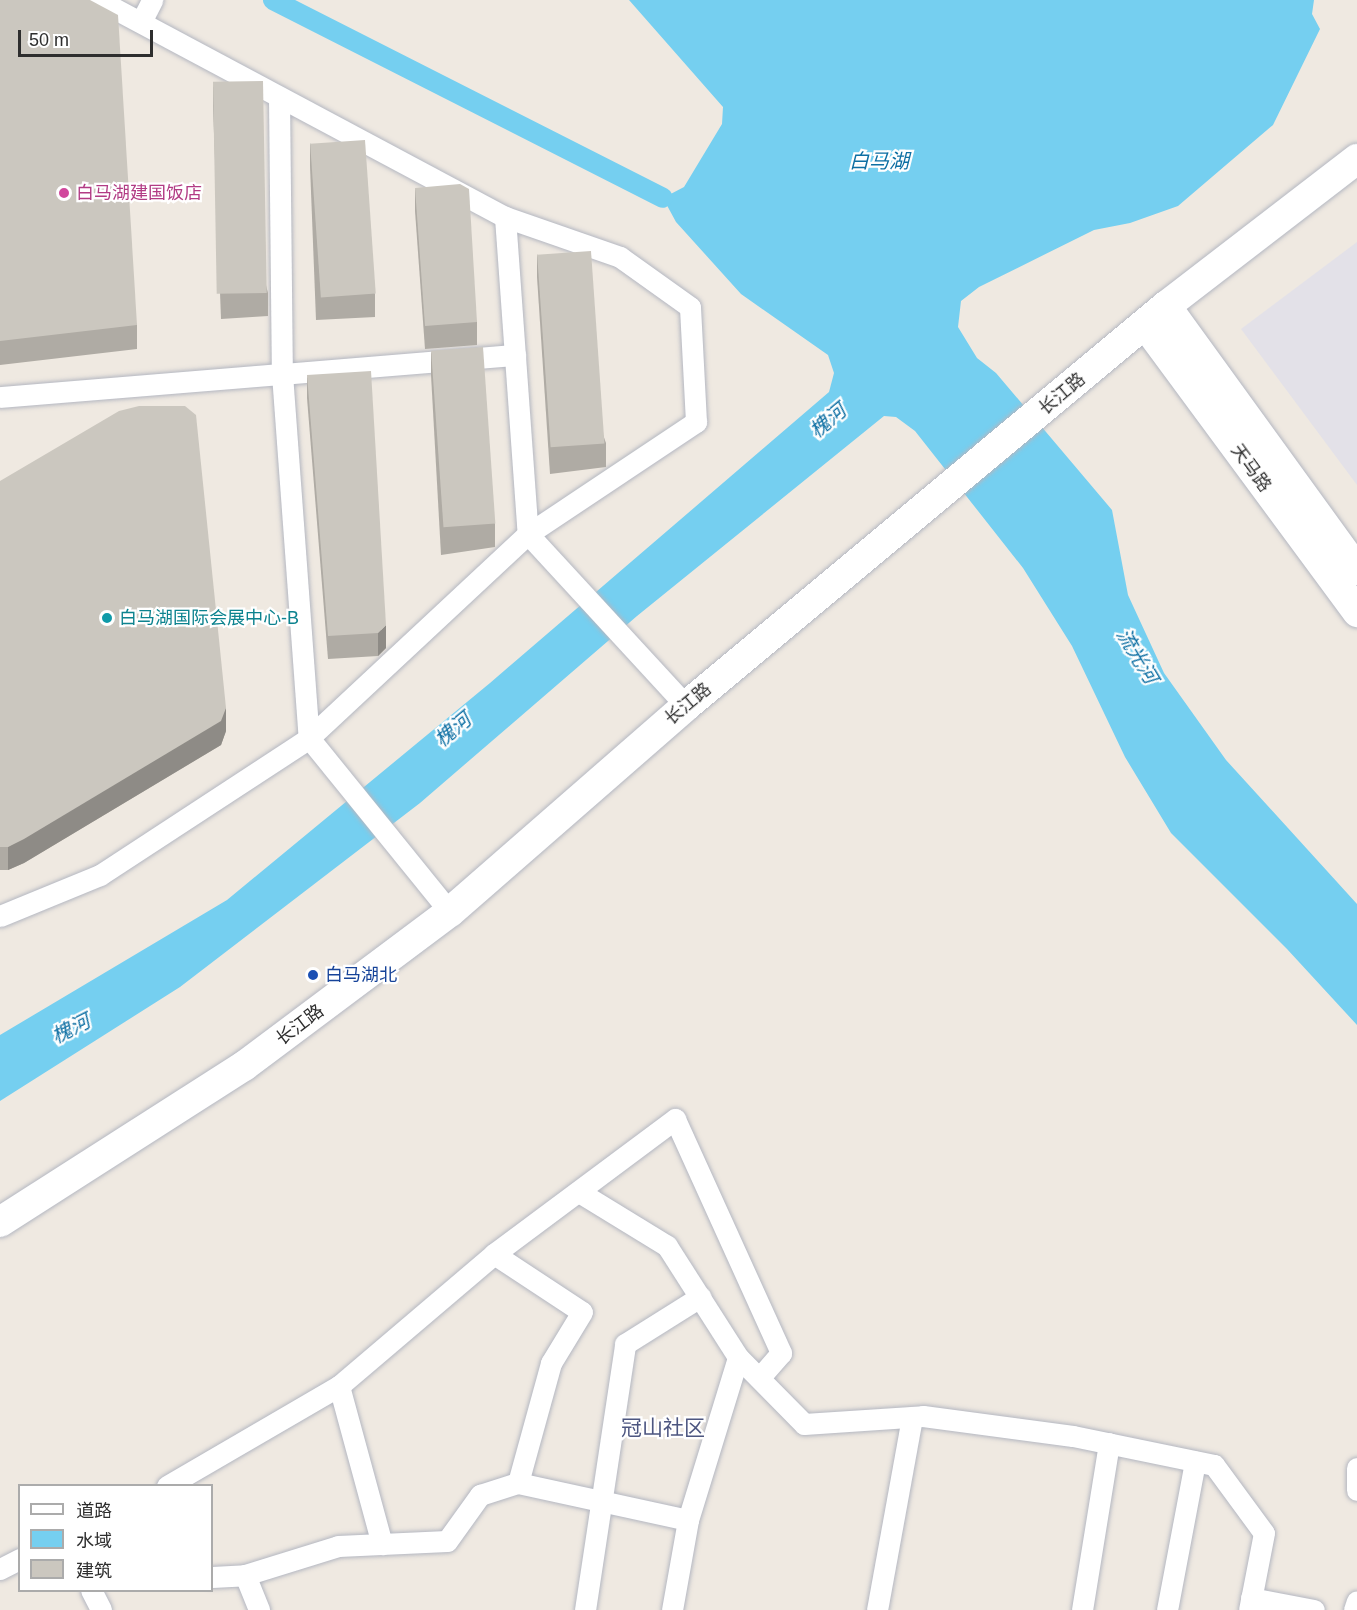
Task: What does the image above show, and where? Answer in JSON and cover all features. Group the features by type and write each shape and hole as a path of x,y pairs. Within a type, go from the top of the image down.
{"main road":[{"name":"长江路","path":"0,1222 244,1066 450,912 686,706 939,498 1156,315 1357,159"},
{"name":"天马路","path":"1156,315 1357,570"},
{"name":"天马路","path":"1156,315 1357,612"}],"street":[{"path":"0,916 100,875 309,738 528,534 696,422 690,307 620,257 505,217 99,0"},
{"path":"141,22 152,0"},
{"path":"279,97 282,374 309,738 450,912"},
{"path":"505,217 528,534 686,706"},
{"path":"0,397 515,355"},
{"path":"171,1484 202,1477 339,1386 494,1254 675,1119 781,1353 759,1378"},
{"path":"579,1192 667,1246 738,1357 804,1424 912,1417 1109,1443 1214,1465 1264,1533 1250,1604 1314,1610"},
{"path":"494,1254 582,1312 551,1363 518,1483"},
{"path":"585,1610 604,1502 625,1344 700,1297"},
{"path":"672,1610 688,1520 738,1357"},
{"path":"339,1386 382,1544"},
{"path":"877,1610 912,1417"},
{"path":"1082,1610 1109,1443"},
{"path":"1167,1610 1195,1462"},
{"path":"1357,1468 1354,1468 1357,1490"},
{"path":"213,1577 246,1575 338,1546 447,1541 480,1495 518,1483 688,1520"},
{"path":"0,1569 18,1561"},
{"path":"246,1575 259,1610"},
{"path":"92,1592 100,1610"},
{"path":"1354,1610 1357,1601"}],"shaded area":[{"path":"1357,242 1357,485 1241,329"}],"water":[{"name":"白马湖","path":"629,0 1314,0 1312,14 1320,29 1273,125 1178,206 1130,223 1094,230 979,287 961,301 958,327 977,358 996,373 1112,510 1128,595 1164,673 1226,760 1357,904 1357,1025 1287,949 1171,833 1125,757 1072,646 1023,568 915,431 896,417 884,416 637,616 420,803 180,987 0,1101 0,1035 227,900 490,683 829,392 834,373 828,355 741,294 676,222 663,198 684,187 722,124 723,107"}],"building":[{"name":"白马湖建国饭店","path":"0,0 90,0 118,15 137,325 0,341"},
{"path":"263,81 267,293 217,294 213,82"},
{"path":"365,140 376,294 321,297 310,144"},
{"path":"460,184 469,189 477,322 425,326 415,188"},
{"path":"591,251 604,444 551,447 537,255"},
{"path":"483,347 495,524 443,527 431,351"},
{"path":"371,371 386,625 378,633 328,636 307,375"},
{"name":"白马湖国际会展中心-B","path":"139,406 185,406 196,415 226,708 221,721 24,839 8,847 0,847 0,481 119,411"}],"waterway":[{"path":"273,0 663,198"}],"place":[{"name":"白马湖建国饭店","path":"64,193"},
{"name":"白马湖国际会展中心-B","path":"107,618"},
{"name":"白马湖北","path":"313,975"}],"district":[{"name":"冠山社区","path":"663,1428"}],"water label":[{"name":"槐河","path":"828,421"},
{"name":"流光河","path":"1137,656"},
{"name":"槐河","path":"453,730"},
{"name":"槐河","path":"71,1029"}]}
